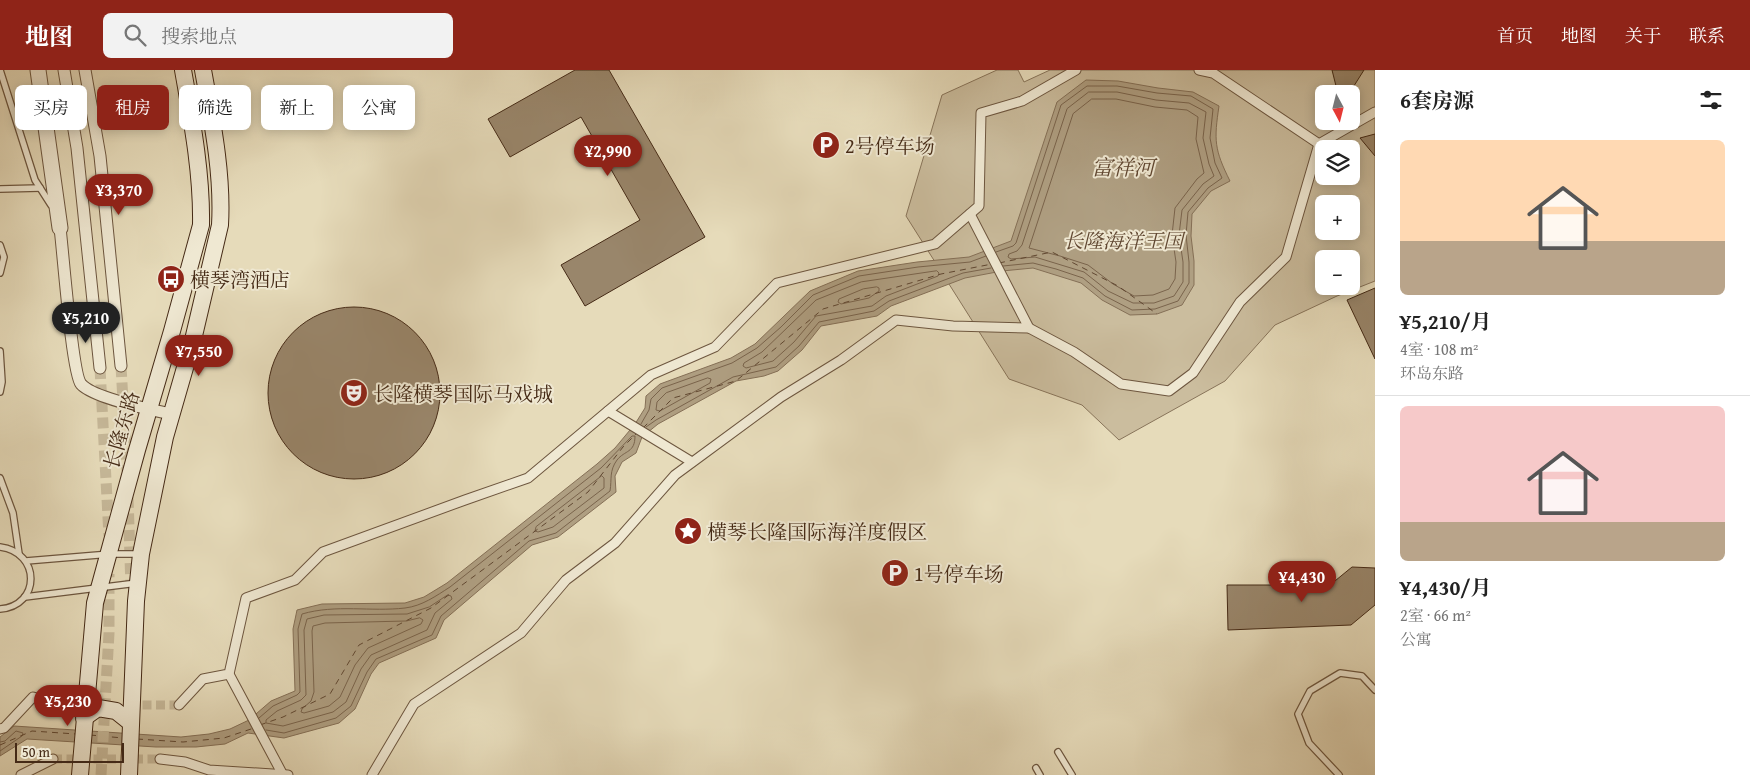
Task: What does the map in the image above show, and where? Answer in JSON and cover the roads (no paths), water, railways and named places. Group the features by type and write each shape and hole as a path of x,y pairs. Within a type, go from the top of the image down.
{"main road":[{"name":"长隆东路","path":"80,775 95,604 201,225 194,132 183,70"},
{"path":"129,775 140,554 171,414 193,340 220,225 221,206 213,126 203,70"},
{"path":"84,718 98,708 116,711 131,724"}],"street":[{"path":"38,70 60,228 77,376 81,384 99,395 149,410 171,414"},
{"path":"64,70 77,148 100,368"},
{"path":"85,70 100,156 122,366"},
{"path":"282,775 229,674 246,598 295,580 323,552 528,478 651,375 715,347 777,283 935,244 979,206 981,113 1022,102 1076,70"},
{"path":"1199,70 1213,73 1315,141"},
{"path":"1326,140 1375,112"},
{"path":"372,775 414,704 521,633 566,580 615,542 675,475 781,397 841,360 896,320 953,326 1028,328 1074,352 1122,384 1168,391 1193,372 1240,302 1286,257 1315,158"},
{"path":"970,214 1028,328"},
{"path":"608,411 692,462"},
{"path":"179,706 203,679 229,674"},
{"path":"0,729 4,728 33,697 58,705"},
{"path":"21,775 53,759"},
{"path":"160,759 185,762 210,770 288,775"}],"lane":[{"path":"0,70 35,180 53,207 60,228"},
{"path":"0,189 40,188"},
{"path":"0,245 4,257 0,273"},
{"path":"0,351 2,382 0,392"},
{"path":"0,478 13,513 19,554"},
{"path":"0,547 10,549 26,560 30,569 31,579 30,588 25,597 0,614"},
{"path":"26,560 110,554 140,554"},
{"path":"25,597 138,583"},
{"path":"0,609 8,608"},
{"path":"1340,775 1309,743 1298,714 1310,691 1340,673 1362,676 1375,690"},
{"path":"1058,752 1072,775"},
{"path":"1036,768 1040,775"}],"water":[{"name":"富祥河","path":"1086,80 1118,81 1193,92 1219,106 1216,128 1218,152 1230,181 1211,191 1192,214 1191,236 1194,285 1182,305 1157,314 1130,315 1102,300 1081,283 1033,268 1002,271 965,278 891,306 877,316 821,326 802,350 778,371 764,376 736,381 658,424 642,437 636,453 622,462 615,476 616,492 558,537 532,545 444,620 436,638 379,663 371,674 355,709 339,723 284,738 248,733 225,744 196,747 156,747 27,739 0,756 0,737 14,726 181,737 209,734 230,729 249,720 271,701 295,691 293,629 297,610 322,604 405,603 424,597 447,583 615,448 635,424 645,408 646,396 660,384 731,358 755,344 810,291 858,271 917,262 969,257 1011,241 1057,102"}],"tunnel":[{"path":"121,366 127,471"},
{"path":"100,368 109,536"},
{"path":"128,497 131,588"},
{"path":"101,775 109,633 109,574"},
{"path":"58,705 88,705"},
{"path":"129,705 179,705"},
{"path":"53,759 160,759"}],"place":[{"name":"2号停车场","path":"826,145"},
{"name":"横琴湾酒店","path":"171,279"},
{"name":"长隆横琴国际马戏城","path":"354,393"},
{"name":"横琴长隆国际海洋度假区","path":"688,531"},
{"name":"1号停车场","path":"895,573"}],"park label":[{"name":"长隆海洋王国","path":"1123,240"}]}
